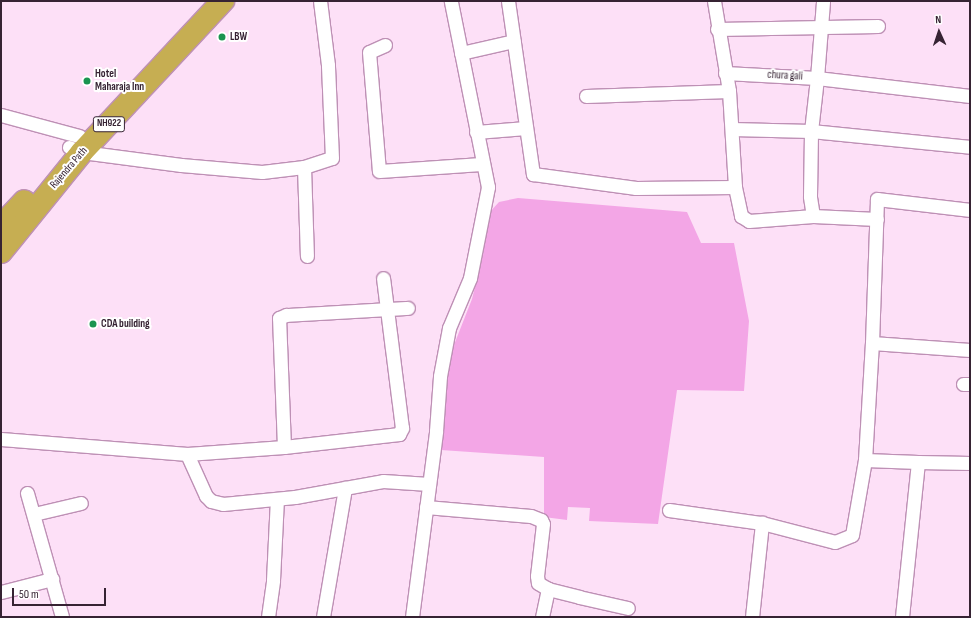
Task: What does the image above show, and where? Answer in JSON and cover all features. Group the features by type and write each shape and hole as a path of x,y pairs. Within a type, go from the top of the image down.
{"highway":[{"name":"Rajendra Path","path":"1,226 77,145 203,1"},
{"name":"Rajendra Path","path":"1,252 77,145 224,1"}],"street":[{"path":"1,115 77,145 181,165 262,172 304,167 332,158 328,65 320,1"},
{"path":"412,617 429,484 440,376 448,328 470,278 488,187 482,164 451,1"},
{"path":"508,1 526,128 530,168 537,177 636,188 735,188"},
{"path":"714,1 717,28 729,91 735,188 743,220 812,216 877,219"},
{"name":"chura gali","path":"725,73 817,78 823,1"},
{"path":"717,28 878,26"},
{"path":"461,53 514,41"},
{"path":"385,45 369,52 379,171 482,164"},
{"path":"812,216 810,196 811,130 817,78 970,96"},
{"path":"586,96 729,91"},
{"path":"476,132 526,128"},
{"path":"732,129 811,130 970,147"},
{"path":"304,167 307,256"},
{"path":"670,510 762,523 835,542 852,535 865,460 872,343 877,199 970,210"},
{"path":"1,439 187,454 284,447 399,434 402,428 383,278"},
{"path":"284,447 279,318 286,315 408,308"},
{"path":"872,343 970,350"},
{"path":"187,454 206,496 211,501 223,504 277,499 382,481 429,484"},
{"path":"865,460 970,463"},
{"path":"902,617 918,462"},
{"path":"323,617 345,488"},
{"path":"27,493 62,617"},
{"path":"268,617 273,580 277,499"},
{"path":"34,514 81,503"},
{"path":"426,507 531,516 540,520 543,524 537,580 548,589 628,608"},
{"path":"752,617 762,523"},
{"path":"1,592 52,579"},
{"path":"542,617 548,589"}],"shaded area":[{"path":"518,198 687,212 701,243 734,243 749,321 744,391 677,390 658,524 589,521 590,508 568,507 567,520 544,517 544,457 441,450 450,355 472,299 483,255 489,213 499,202"}],"place":[{"name":"LBW","path":"222,37"},
{"name":"Hotel Maharaja Inn","path":"87,81"},
{"name":"CDA building","path":"93,324"}]}
